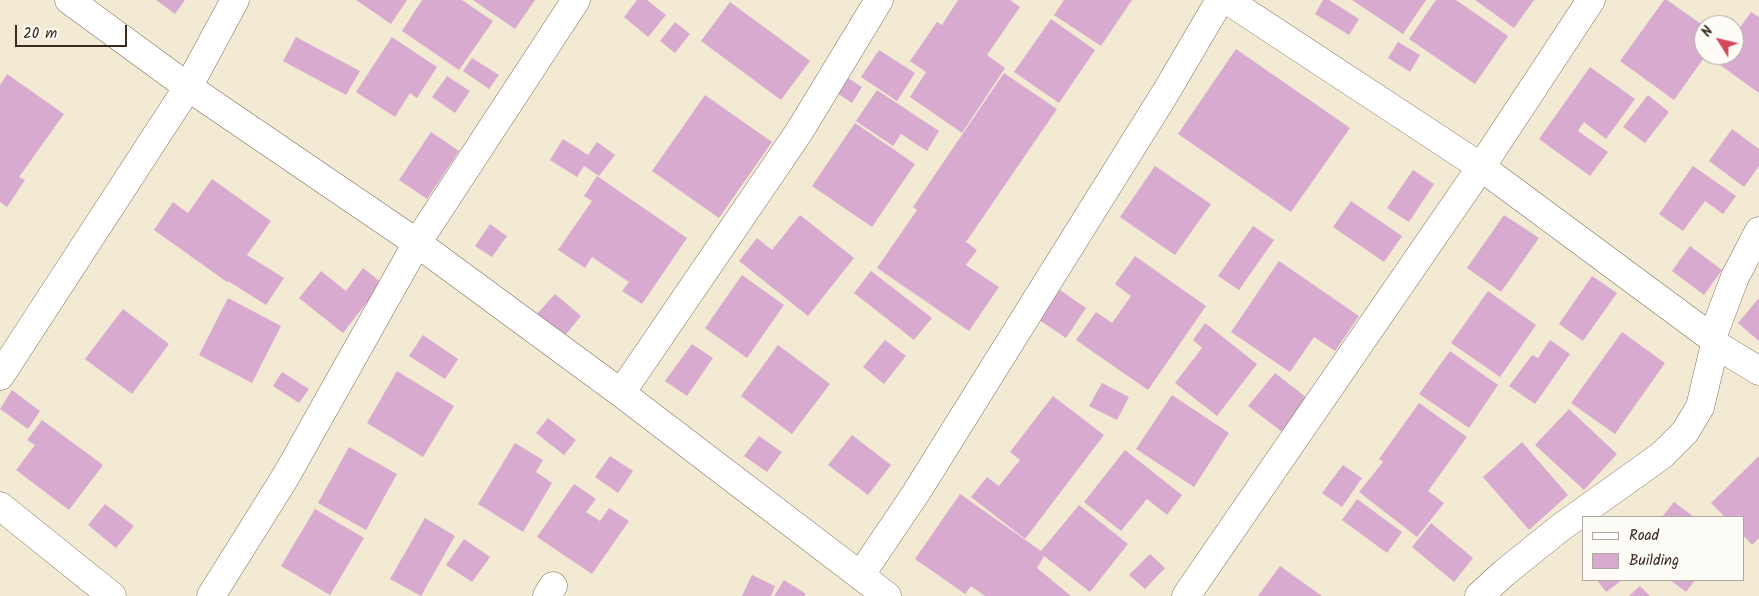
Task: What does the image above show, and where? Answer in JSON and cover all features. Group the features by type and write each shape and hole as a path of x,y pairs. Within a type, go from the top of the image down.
{"street":[{"path":"69,0 188,87 417,243 621,393 887,596"},
{"path":"0,376 188,87 236,0"},
{"path":"211,596 286,476 417,243 576,0"},
{"path":"621,393 799,132 879,0"},
{"path":"860,576 921,485 1166,92 1220,0"},
{"path":"1226,0 1481,167 1714,341 1759,371"},
{"path":"1186,596 1481,167 1591,0"},
{"path":"1479,596 1504,573 1560,528 1662,455 1685,432 1700,407 1714,341 1735,277 1759,231"},
{"path":"0,506 112,596"}],"building":[{"path":"156,0 185,0 175,14"},
{"path":"356,0 407,0 391,24"},
{"path":"422,0 462,0 493,21 459,70 402,31"},
{"path":"473,0 535,0 515,29"},
{"path":"637,0 647,0 666,15 648,37 624,17"},
{"path":"958,0 1010,0 1020,7 987,55 1005,68 962,133 910,97 926,72 910,61 937,22 942,25"},
{"path":"1064,0 1132,0 1101,46 1054,15"},
{"path":"1323,0 1329,0 1359,19 1349,35 1315,14"},
{"path":"1352,0 1426,0 1403,34"},
{"path":"1436,0 1456,0 1508,36 1475,84 1409,39"},
{"path":"1475,0 1534,0 1514,28"},
{"path":"1664,0 1667,0 1694,19 1694,65 1699,65 1674,100 1620,61"},
{"path":"730,2 810,61 781,100 701,41"},
{"path":"1751,12 1759,17 1759,93 1720,65 1744,65 1744,22"},
{"path":"1051,19 1095,50 1059,103 1014,72"},
{"path":"675,22 690,34 675,53 660,41"},
{"path":"296,37 360,71 346,95 283,61"},
{"path":"392,37 437,67 417,98 410,93 395,117 356,92"},
{"path":"1398,42 1420,55 1410,72 1388,58"},
{"path":"1236,49 1350,128 1291,212 1178,134"},
{"path":"879,50 915,73 897,101 861,77"},
{"path":"472,58 499,75 489,89 463,71"},
{"path":"1590,67 1635,99 1606,139 1584,122 1578,131 1608,152 1590,176 1539,139"},
{"path":"1004,73 1057,109 966,242 977,250 966,265 999,287 969,331 877,268 917,210 913,207"},
{"path":"7,74 64,114 19,177 25,180 7,207 0,202 0,85"},
{"path":"447,76 470,91 455,113 432,97"},
{"path":"845,76 862,87 852,103 834,91"},
{"path":"877,90 939,131 927,151 901,134 893,146 856,121"},
{"path":"705,95 772,142 719,218 652,171"},
{"path":"1648,95 1669,112 1645,143 1623,127"},
{"path":"855,123 915,164 872,227 812,186"},
{"path":"1732,129 1759,149 1759,166 1744,187 1709,161"},
{"path":"431,132 459,151 427,199 399,180"},
{"path":"563,139 588,155 597,142 615,155 599,176 584,166 577,177 550,160"},
{"path":"1155,166 1211,204 1175,255 1120,217"},
{"path":"1693,166 1736,196 1723,214 1705,201 1683,231 1659,214"},
{"path":"1413,170 1434,184 1409,222 1387,208"},
{"path":"597,176 687,238 642,304 622,291 629,282 592,257 585,268 558,250 592,201 584,196"},
{"path":"212,179 271,221 247,255 284,278 266,305 227,282 154,230 173,202 188,213"},
{"path":"1351,201 1402,236 1384,262 1333,227"},
{"path":"800,215 854,258 808,316 739,261 757,238 772,250"},
{"path":"1504,215 1539,238 1501,292 1467,268"},
{"path":"490,224 507,236 492,257 475,246"},
{"path":"1253,226 1274,240 1239,290 1218,276"},
{"path":"1690,246 1722,270 1704,295 1672,271"},
{"path":"1135,256 1206,306 1148,390 1076,340 1096,312 1112,323 1131,296 1115,284"},
{"path":"1279,261 1359,316 1335,351 1314,337 1290,372 1231,332"},
{"path":"363,268 382,283 343,333 299,298 321,271 346,291"},
{"path":"871,271 932,318 914,340 854,293"},
{"path":"742,275 784,305 747,358 705,328"},
{"path":"1592,276 1617,293 1583,341 1559,324"},
{"path":"1060,290 1086,308 1066,338 1039,320"},
{"path":"1488,291 1536,325 1500,377 1451,343"},
{"path":"555,294 581,316 563,338 536,315"},
{"path":"228,298 281,326 252,383 199,355"},
{"path":"1759,298 1759,341 1738,323"},
{"path":"123,309 169,344 132,394 85,359"},
{"path":"1205,323 1257,364 1217,416 1175,383 1202,348 1193,340"},
{"path":"1622,332 1665,363 1615,434 1571,403"},
{"path":"423,335 458,359 445,379 409,356"},
{"path":"885,340 906,356 884,384 863,367"},
{"path":"1550,340 1570,354 1535,404 1509,386 1532,355 1538,358"},
{"path":"692,344 713,358 687,396 665,381"},
{"path":"778,345 830,384 792,434 741,396"},
{"path":"1450,351 1498,385 1469,428 1419,394"},
{"path":"397,371 454,406 423,457 367,423"},
{"path":"282,372 309,389 299,403 273,386"},
{"path":"1275,373 1311,401 1285,434 1248,406"},
{"path":"1102,383 1129,397 1117,420 1089,406"},
{"path":"12,390 40,411 28,429 0,409"},
{"path":"1172,395 1229,433 1194,487 1136,449"},
{"path":"1053,396 1104,435 1025,539 971,497 987,477 999,486 1020,460 1010,452"},
{"path":"1419,403 1467,437 1428,491 1444,503 1417,537 1359,492 1383,462 1379,459"},
{"path":"1569,409 1617,454 1584,490 1535,445"},
{"path":"548,418 576,440 564,455 536,433"},
{"path":"42,420 103,465 69,510 16,470 35,445 27,440"},
{"path":"852,435 891,465 868,495 828,465"},
{"path":"759,436 782,452 767,472 744,456"},
{"path":"1522,442 1568,495 1529,530 1483,477"},
{"path":"515,443 543,460 536,472 552,483 523,532 478,504"},
{"path":"349,447 397,474 366,530 318,503"},
{"path":"1125,450 1182,495 1167,515 1147,499 1121,531 1084,502"},
{"path":"610,456 633,471 618,493 595,477"},
{"path":"1759,456 1759,538 1752,545 1744,536 1744,516 1724,516 1711,503"},
{"path":"1343,465 1362,478 1342,507 1322,493"},
{"path":"574,484 596,499 586,512 600,521 609,508 629,521 592,574 537,537"},
{"path":"960,494 1041,551 1079,505 1128,544 1090,592 1044,556 1037,568 1071,596 985,596 971,586 965,594 915,559"},
{"path":"1357,499 1402,532 1387,553 1342,520"},
{"path":"1674,502 1693,516 1663,516"},
{"path":"105,504 134,526 116,548 88,525"},
{"path":"315,509 364,538 330,595 281,566"},
{"path":"425,518 455,536 421,596 390,579"},
{"path":"1431,523 1473,558 1454,582 1412,547"},
{"path":"464,539 490,557 472,582 446,565"},
{"path":"1150,554 1165,568 1145,589 1129,575"},
{"path":"1280,566 1322,596 1258,596"},
{"path":"752,575 775,586 771,596 742,596"},
{"path":"784,580 806,594 804,596 774,596"},
{"path":"1598,581 1621,581 1606,592"},
{"path":"1671,581 1694,581 1686,592"},
{"path":"1640,586 1650,596 1629,596"}]}
